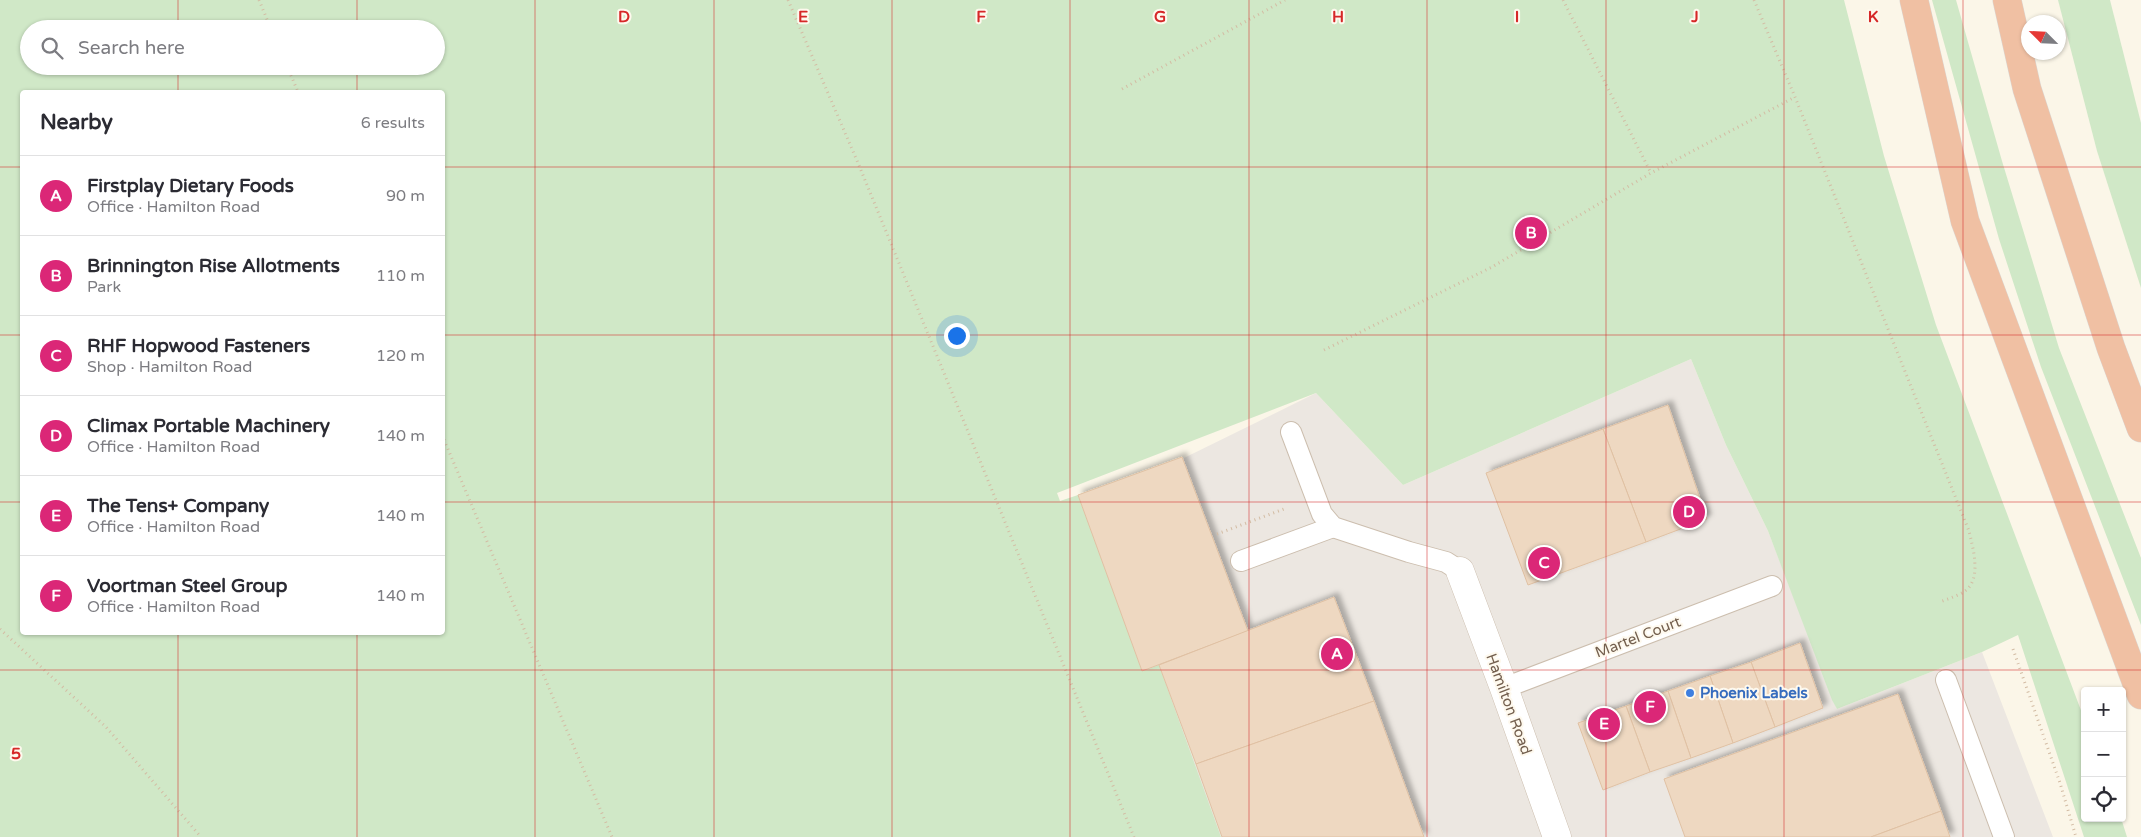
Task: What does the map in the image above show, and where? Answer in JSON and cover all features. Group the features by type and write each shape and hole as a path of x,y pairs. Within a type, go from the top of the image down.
{"highway":[{"path":"1914,0 1965,221 2141,695"},
{"path":"2007,0 2027,89 2111,348 2141,428"}],"street":[{"name":"Hamilton Road","path":"1460,571 1558,837"}],"lane":[{"path":"1291,432 1322,514 1333,527 1446,562 1460,571"},
{"path":"1242,561 1333,527"},
{"name":"Martel Court","path":"1504,688 1772,586"},
{"path":"1946,680 2004,837"}],"path":[{"path":"259,0 267,20"},
{"path":"788,0 858,164 1134,837"},
{"path":"1122,90 1285,0"},
{"path":"1563,0 1652,173"},
{"path":"1754,0 1795,97 1969,531 1974,552 1974,580 1966,591 1940,602"},
{"path":"291,75 297,90"},
{"path":"1324,350 1492,267 1652,173 1795,97"},
{"path":"445,442 612,837"},
{"path":"1217,534 1284,509"},
{"path":"0,628 106,727 202,837"},
{"path":"2013,649 2060,783 2076,837"}],"shaded area":[{"path":"1691,359 1726,445 1768,531 1837,709 1982,652 2053,837 1192,837 1070,514 1316,393 1403,485"}],"green space":[{"path":"0,0 1844,0 1884,156 1936,325 2081,710 2081,822 2122,822 2127,837 2084,837 2018,635 1982,652 1837,709 1768,531 1726,445 1691,359 1403,485 1316,393 1057,493 1060,501 1078,495 1142,671 1159,665 1221,837 0,837"},
{"path":"1932,0 1956,0 2002,161 2059,348 2141,558 2141,625 2041,367 1999,239"},
{"path":"2058,0 2110,0 2141,123 2141,288 2097,151 2066,31 2066,15 2062,15"}],"building":[{"path":"1668,405 1707,519 1646,542 1603,429"},
{"path":"1603,429 1646,542 1528,585 1486,473"},
{"path":"1182,457 1248,631 1142,671 1078,495"},
{"path":"1334,597 1374,701 1196,764 1159,665"},
{"path":"1800,643 1823,708 1775,727 1751,662"},
{"path":"1751,662 1775,727 1733,743 1710,676"},
{"path":"1710,676 1733,743 1691,758 1668,691"},
{"path":"1668,691 1691,758 1650,772 1626,706"},
{"path":"1898,694 1941,811 1871,837 1685,837 1664,779"},
{"path":"1374,701 1424,837 1222,837 1196,764"},
{"path":"1626,706 1650,772 1603,790 1578,723"},
{"path":"1941,811 1950,837 1871,837"}],"place":[{"name":"Brinnington Rise Allotments","path":"1531,233"},
{"name":"Climax Portable Machinery","path":"1689,512"},
{"name":"RHF Hopwood Fasteners","path":"1544,563"},
{"name":"Firstplay Dietary Foods","path":"1337,654"},
{"name":"Phoenix Labels","path":"1690,693"},
{"name":"Voortman Steel Group","path":"1650,707"},
{"name":"The Tens+ Company","path":"1604,724"}]}
